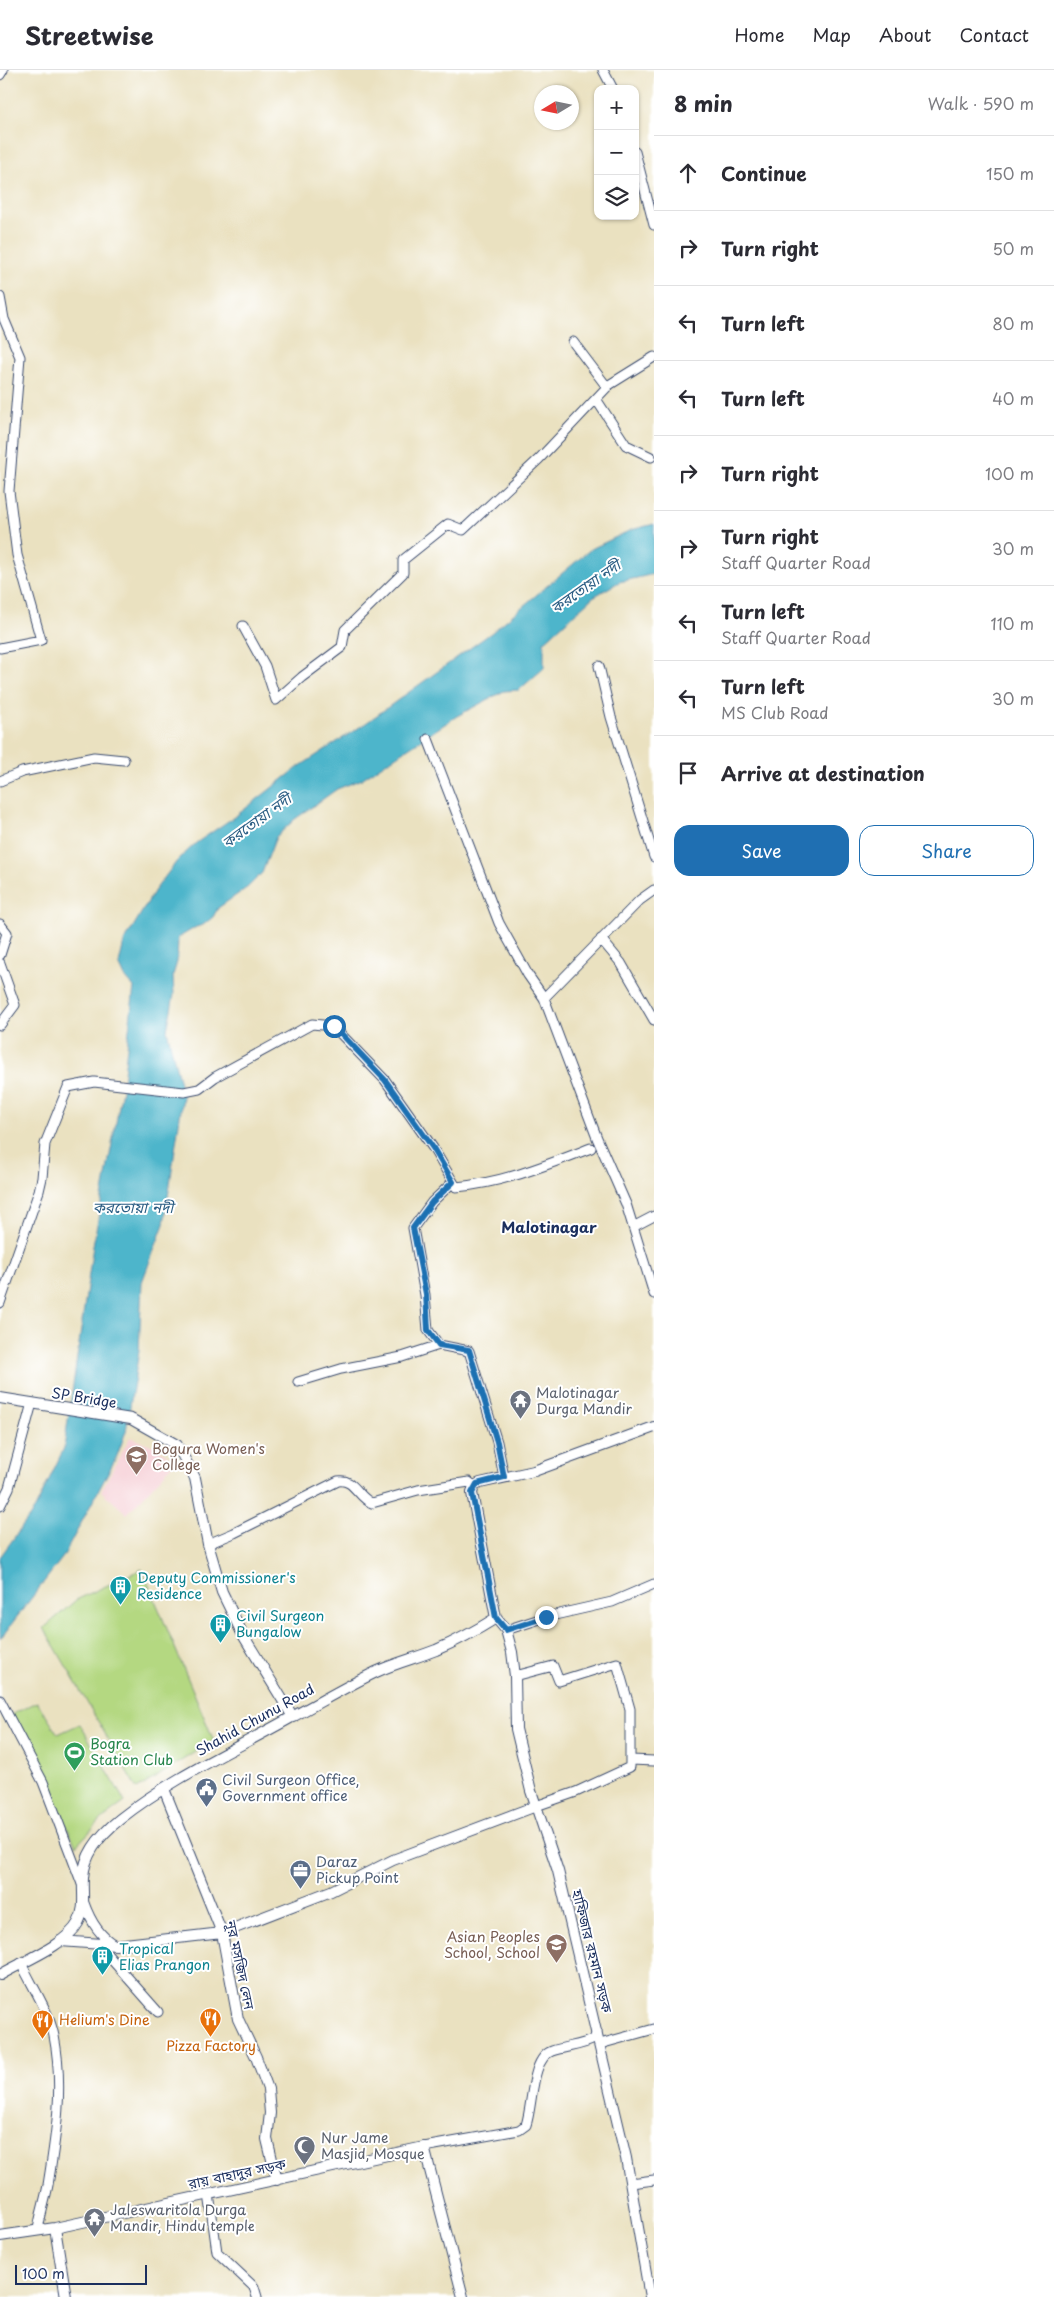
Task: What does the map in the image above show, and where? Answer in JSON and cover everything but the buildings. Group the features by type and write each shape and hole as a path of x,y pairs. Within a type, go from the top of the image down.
{"street":[{"path":"0,75 3,70"},
{"path":"603,70 611,85"},
{"path":"639,167 654,225"},
{"path":"0,297 4,319 20,357 9,491 17,555 41,640 0,648"},
{"path":"573,342 607,387"},
{"path":"243,626 265,666 276,700 302,677 342,647 344,630 403,573 402,560 448,524 463,530 539,459 607,387 654,357"},
{"path":"596,399 626,445 651,457"},
{"path":"599,666 614,727 654,858"},
{"path":"428,739 499,923 528,975 544,998 633,1228 654,1294"},
{"path":"0,781 2,778 22,772 94,757 124,760"},
{"path":"544,998 640,900 654,890"},
{"path":"0,924 7,933 0,955"},
{"path":"601,939 621,963 654,1020"},
{"path":"0,963 15,1005 0,1025"},
{"path":"0,1304 39,1191 45,1144 68,1087 94,1082 184,1092 199,1089 215,1076 312,1024 334,1026 385,1080 433,1148 456,1187 478,1185 537,1169 591,1148"},
{"path":"439,1345 428,1330 426,1294 413,1228 432,1202 453,1182"},
{"path":"633,1228 654,1216"},
{"path":"298,1382 341,1369 402,1358 439,1345 469,1350 497,1442 504,1477"},
{"name":"SP Bridge","path":"0,1398 131,1419 177,1445 195,1478 208,1544"},
{"path":"0,1506 9,1488 32,1403"},
{"path":"474,1486 534,1471 654,1427"},
{"path":"292,1717 243,1635 222,1592 208,1544 338,1481 344,1480 350,1483 366,1501 372,1503 447,1484 469,1482 474,1486"},
{"path":"474,1486 472,1498 496,1618"},
{"path":"506,1630 546,1617 612,1602 654,1584"},
{"name":"হাফিজার রহমান সড়ক","path":"496,1618 506,1630 515,1676 516,1729 536,1806 558,1871 598,2032 631,2183 650,2297"},
{"name":"Shahid Chunu Road","path":"0,1975 60,1941 77,1924 84,1909 83,1876 92,1848 119,1820 164,1789 224,1752 292,1717 339,1689 388,1666 435,1650 496,1618"},
{"path":"60,1941 116,1945 222,1933 331,1891 393,1860 536,1806 630,1767 630,1709 617,1663 559,1681 553,1666 515,1676"},
{"path":"0,1700 43,1782 83,1887"},
{"path":"631,1760 654,1761"},
{"name":"নূর মসজিদ লেন","path":"164,1789 222,1933 238,2019 256,2057 268,2089 270,2113 267,2139 277,2180"},
{"path":"83,1901 88,1916 100,1933 116,1945"},
{"path":"98,1944 158,2012"},
{"path":"21,1963 39,1997 54,2035 58,2067 60,2103 56,2138 38,2230"},
{"path":"600,2044 654,2029"},
{"path":"463,2297 424,2148 519,2130 526,2125 533,2095 536,2070 540,2060 550,2051 594,2039 598,2032"},
{"name":"রায় বাহাদুর সড়ক","path":"0,2236 55,2228 424,2148"},
{"path":"631,2183 654,2180"},
{"path":"209,2194 217,2252 254,2287 257,2297"},
{"path":"55,2228 66,2297"}],"shaded area":[{"name":"Bogura Women's College","path":"130,1437 154,1446 176,1461 127,1514 101,1491"}],"green space":[{"path":"142,1569 214,1741 137,1789 44,1628 76,1600"},
{"name":"Bogra Station Club","path":"37,1702 58,1734 80,1724 125,1802 103,1818 76,1846 26,1739 11,1715"}],"water":[{"name":"করতোয়া নদী","path":"654,524 654,574 619,582 593,597 544,642 544,668 519,690 504,691 457,716 360,780 337,789 295,819 276,837 262,873 248,887 218,908 213,917 203,925 178,938 177,962 173,975 174,995 167,1030 183,1096 164,1224 142,1282 139,1351 126,1431 117,1456 63,1557 0,1639 0,1557 35,1509 64,1448 93,1246 122,1090 134,987 125,977 119,964 124,942 155,890 177,861 196,843 237,815 300,766 366,723 491,633 591,549 631,530"}],"place":[{"name":"Malotinagar Durga Mandir","path":"520,1420"},
{"name":"Bogura Women's College","path":"136,1476"},
{"name":"Deputy Commissioner's Residence","path":"121,1605"},
{"name":"Civil Surgeon Bungalow","path":"220,1643"},
{"name":"Bogra Station Club","path":"74,1771"},
{"name":"Civil Surgeon Office, Government office","path":"206,1807"},
{"name":"Daraz Pickup Point","path":"300,1889"},
{"name":"Asian Peoples School, School","path":"556,1964"},
{"name":"Tropical Elias Prangon","path":"103,1976"},
{"name":"Pizza Factory","path":"211,2037"},
{"name":"Helium's Dine","path":"43,2039"},
{"name":"Nur Jame Masjid, Mosque","path":"305,2165"},
{"name":"Jaleswaritola Durga Mandir, Hindu temple","path":"94,2237"}],"district":[{"name":"Malotinagar","path":"549,1228"}],"route":[{"path":"334,1026 385,1080 433,1148 453,1182 432,1202 413,1228 426,1294 428,1330 439,1345 469,1350 497,1442 504,1477 477,1484 474,1486 472,1493 496,1618 506,1630 546,1617"}]}
